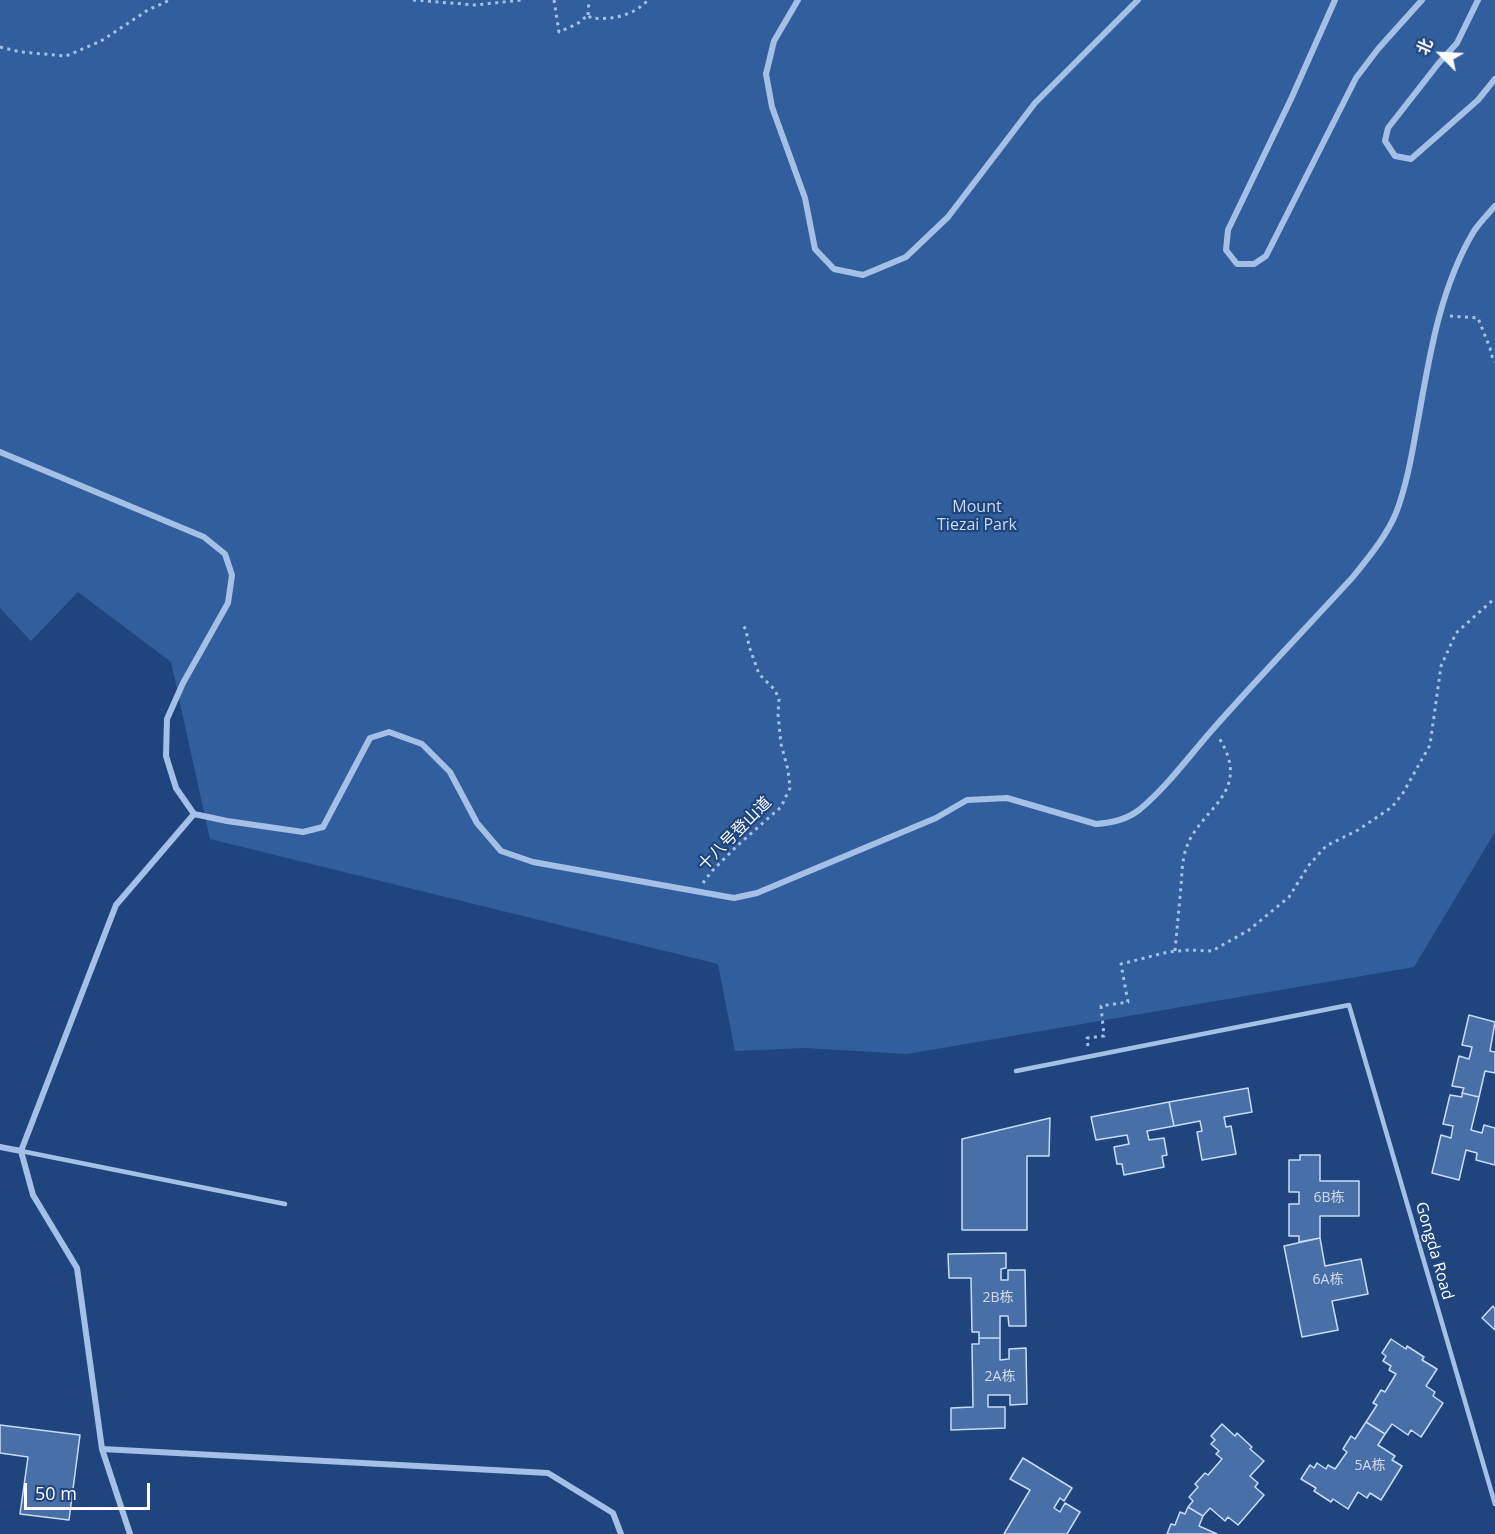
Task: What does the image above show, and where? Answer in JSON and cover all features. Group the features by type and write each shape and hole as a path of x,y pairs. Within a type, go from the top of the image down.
{"street":[{"path":"798,0 774,41 766,74 772,107 805,198 815,249 834,269 863,275 906,257 948,217 1035,103 1138,0"},
{"path":"1335,0 1291,99 1228,230 1226,250 1237,264 1254,264 1266,256 1356,78 1378,49 1422,0"},
{"path":"1478,0 1457,43 1388,128 1385,141 1395,156 1411,159 1478,100 1495,79"},
{"path":"0,452 204,537 225,554 232,575 228,603 183,683 167,719 166,756 176,788 194,814 303,832 323,827 370,738 389,732 422,744 450,772 477,823 501,851 533,862 734,898 757,893 936,818 968,800 1007,798 1096,824 1119,820 1139,810 1161,789 1370,557 1395,514 1412,457 1428,362 1452,273 1475,229 1495,206"},
{"path":"1439,317 1448,315"},
{"path":"130,1534 102,1449 76,1268 33,1195 21,1151 116,904 194,814"},
{"path":"0,1147 21,1151"},
{"path":"102,1449 548,1473 613,1514 621,1534"}],"lane":[{"name":"Gongda Road","path":"1089,1057 1349,1005 1493,1490 1495,1504"},
{"path":"1016,1071 1089,1057"},
{"path":"21,1151 285,1204"}],"path":[{"path":"0,47 21,52 66,56 101,41 148,10 170,0"},
{"path":"413,0 475,5 522,1"},
{"path":"554,0 560,32 577,24 588,15 589,0"},
{"path":"588,15 591,18 606,19 625,15 641,7 648,0"},
{"path":"1448,315 1478,318 1495,362"},
{"path":"1089,1057 1087,1038 1104,1036 1101,1006 1128,1002 1121,964 1175,951 1212,951 1249,930 1289,897 1309,865 1326,846 1358,830 1392,807 1403,793 1430,745 1441,666 1456,633 1495,598"},
{"name":"十八号登山道","path":"697,892 711,872 782,807 790,788 778,714 779,699 775,690 759,674 743,626"},
{"path":"1175,951 1186,848 1196,831 1223,798 1228,782 1229,767 1225,749 1213,729"}],"green space":[{"name":"Mount Tiezai Park","path":"0,0 1495,0 1495,832 1414,967 907,1054 805,1048 735,1051 718,964 210,839 171,662 78,592 31,641 0,608"}],"building":[{"path":"1469,1015 1495,1022 1490,1051 1495,1052 1495,1073 1485,1071 1479,1097 1462,1093 1464,1088 1452,1086 1459,1056 1469,1059 1472,1047 1462,1045"},
{"path":"1248,1088 1252,1112 1224,1117 1226,1127 1231,1126 1236,1154 1202,1160 1197,1132 1202,1131 1200,1121 1174,1126 1169,1102"},
{"path":"1462,1093 1479,1097 1471,1130 1482,1133 1484,1125 1495,1128 1495,1165 1476,1160 1477,1153 1466,1150 1459,1180 1432,1173 1441,1135 1451,1138 1453,1126 1443,1124 1450,1095 1462,1097"},
{"path":"1169,1102 1174,1126 1147,1131 1149,1140 1164,1138 1167,1155 1162,1156 1164,1167 1124,1175 1122,1164 1117,1164 1114,1147 1129,1144 1127,1135 1096,1140 1091,1117"},
{"path":"1050,1118 1049,1156 1027,1156 1027,1230 962,1230 962,1139"},
{"path":"1300,1155 1320,1155 1320,1181 1359,1181 1359,1216 1320,1216 1320,1238 1299,1242 1299,1236 1289,1236 1289,1204 1299,1204 1299,1192 1289,1192 1289,1160 1300,1160"},
{"path":"1320,1238 1325,1266 1361,1259 1368,1294 1332,1301 1338,1330 1302,1337 1284,1246"},
{"path":"1006,1253 1006,1268 1001,1269 1001,1280 1008,1280 1008,1270 1025,1270 1026,1326 1009,1326 1008,1316 1000,1316 1000,1338 979,1338 979,1332 972,1332 971,1278 949,1278 948,1254"},
{"path":"1493,1306 1495,1309 1495,1330 1482,1318"},
{"path":"979,1338 1000,1338 1000,1360 1009,1359 1009,1349 1026,1348 1027,1404 1010,1405 1010,1395 988,1395 988,1407 1005,1407 1005,1428 951,1430 951,1408 973,1407 972,1344 979,1344"},
{"path":"1391,1339 1424,1357 1422,1360 1437,1369 1426,1386 1435,1392 1433,1396 1443,1403 1421,1437 1411,1430 1408,1435 1392,1424 1385,1434 1366,1422 1377,1405 1373,1403 1381,1390 1385,1392 1396,1374 1389,1370 1391,1366 1383,1361 1386,1356 1382,1353"},
{"path":"1366,1422 1385,1434 1378,1445 1395,1456 1392,1460 1402,1466 1381,1500 1370,1493 1367,1498 1358,1492 1348,1509 1333,1499 1331,1502 1314,1491 1316,1488 1301,1479 1310,1465 1314,1468 1317,1463 1326,1469 1328,1465 1335,1469 1347,1452 1343,1449 1351,1436 1355,1439"},
{"path":"1222,1424 1235,1436 1237,1433 1264,1461 1250,1476 1258,1483 1255,1487 1264,1495 1238,1525 1228,1517 1225,1521 1210,1508 1203,1516 1188,1507 1193,1501 1189,1497 1198,1487 1195,1484 1205,1473 1208,1475 1222,1459 1216,1454 1219,1451 1211,1444 1215,1440 1211,1436"},
{"path":"0,1425 80,1435 69,1520 20,1514 28,1457 0,1453"},
{"path":"1023,1458 1072,1488 1064,1501 1060,1498 1054,1508 1060,1512 1065,1503 1080,1512 1067,1534 1004,1534 1030,1490 1010,1479"},
{"path":"1188,1507 1203,1516 1199,1526 1217,1534 1167,1534 1171,1524 1175,1525 1180,1512 1185,1514"}]}
